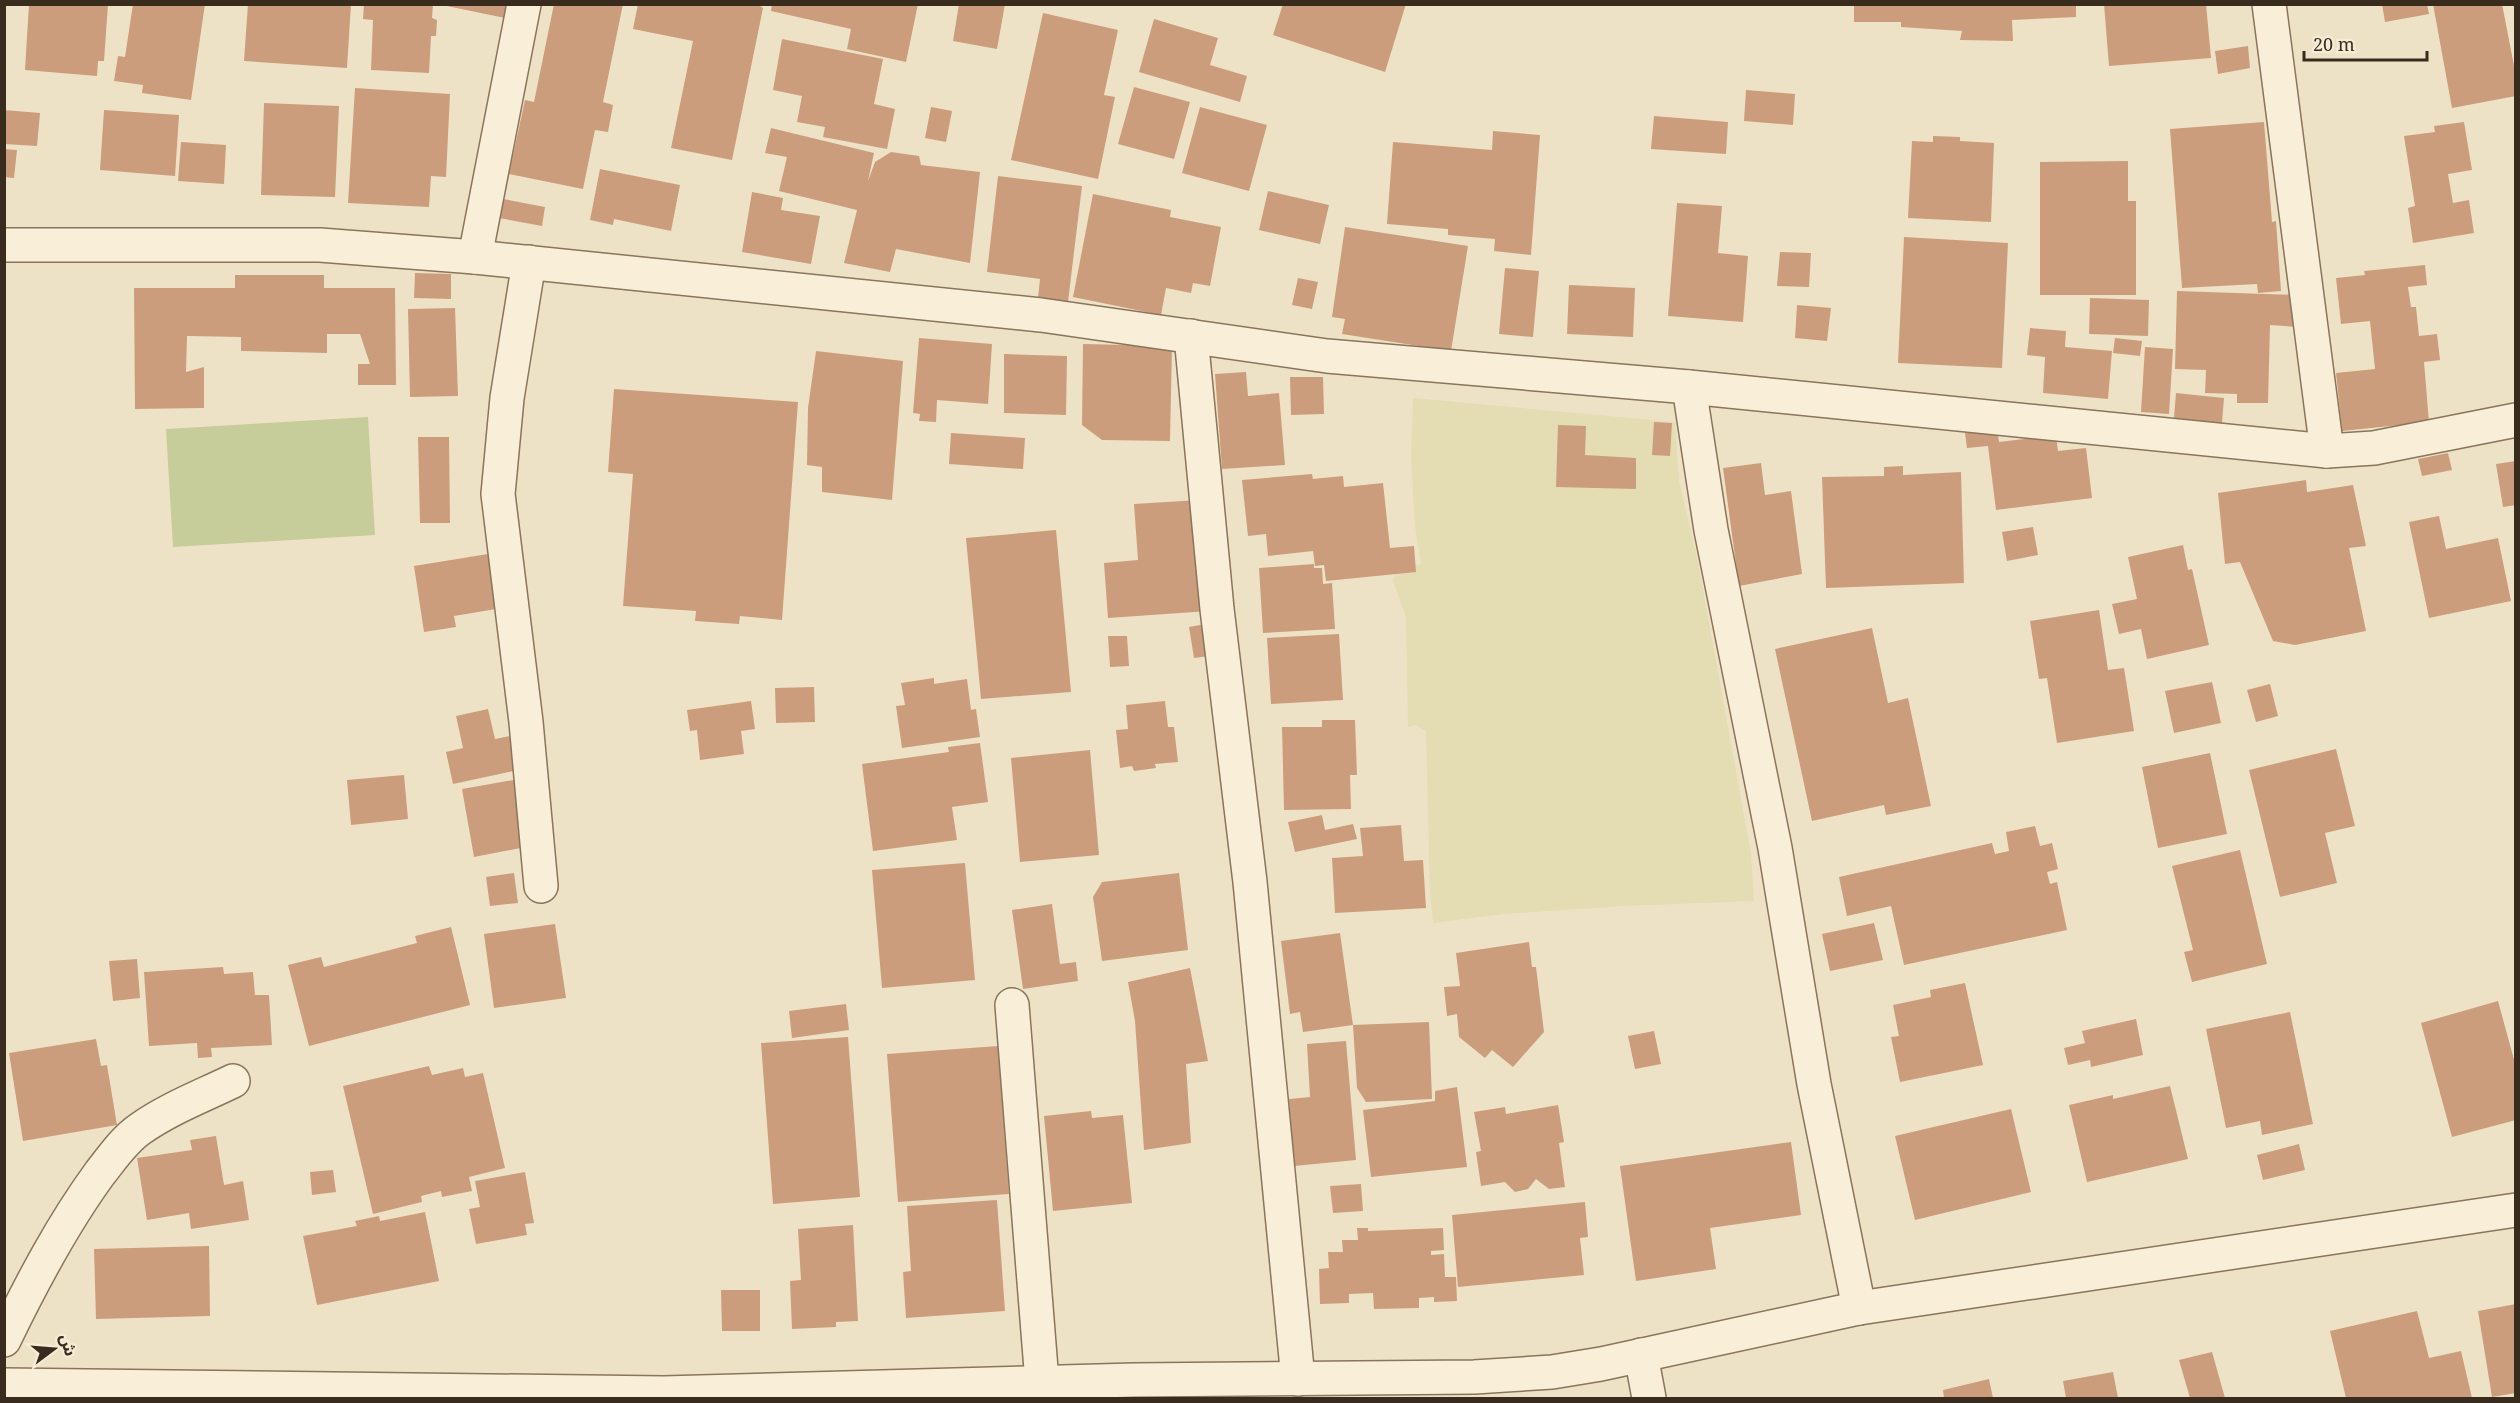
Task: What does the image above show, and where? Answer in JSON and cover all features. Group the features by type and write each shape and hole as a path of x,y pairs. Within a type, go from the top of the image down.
{"street":[{"path":"475,257 524,4"},
{"path":"2269,4 2327,450"},
{"path":"4,245 320,245 475,257 1041,315 1327,356 1689,387 2327,450 2374,448 2516,420"},
{"path":"529,262 507,398 498,494 526,722 541,886"},
{"path":"1191,336 1217,609 1250,882 1298,1379"},
{"path":"1689,387 1711,530 1775,848 1816,1096 1859,1308"},
{"path":"1012,1005 1042,1382"},
{"path":"4,1340 30,1285 77,1204 117,1152 137,1130 164,1114 233,1081"},
{"path":"4,1385 602,1396 1042,1382 1135,1389 1298,1379 1485,1377 1552,1372 1859,1308 2516,1209"},
{"path":"1641,1355 1649,1398"}],"shaded area":[{"path":"1413,398 1675,422 1679,480 1698,562 1751,854 1754,901 1623,906 1504,914 1433,923 1430,894 1426,731 1416,725 1408,727 1406,617 1393,581 1397,568 1421,564 1415,526 1411,457"}],"green space":[{"path":"368,417 375,535 173,547 166,429"}],"building":[{"path":"29,4 108,4 104,61 98,61 97,76 25,70"},
{"path":"133,4 205,4 191,100 142,93 143,85 114,81 118,56 125,57"},
{"path":"248,4 351,4 347,68 244,61"},
{"path":"364,4 433,4 432,18 437,20 436,36 431,36 429,73 371,70 373,20 363,19"},
{"path":"437,4 507,4 505,18"},
{"path":"554,4 623,4 603,102 613,105 608,132 595,130 583,189 509,174 525,100 534,102"},
{"path":"638,4 757,4 763,8 732,160 671,148 693,41 633,29"},
{"path":"772,4 918,4 906,62 847,49 851,29 771,11"},
{"path":"959,4 1005,4 997,49 953,41"},
{"path":"1283,4 1406,4 1385,72 1273,35"},
{"path":"1854,4 2076,4 2076,17 2012,20 2013,41 1960,40 1962,31 1901,27 1901,22 1854,22"},
{"path":"2104,4 2206,4 2211,58 2109,66"},
{"path":"2382,4 2427,4 2429,14 2385,22"},
{"path":"2433,4 2502,4 2516,76 2516,96 2452,108"},
{"path":"1043,13 1118,30 1104,95 1115,97 1098,179 1011,160"},
{"path":"1154,19 1218,38 1210,65 1247,76 1240,102 1139,72"},
{"path":"782,39 883,59 874,104 895,109 887,149 823,137 825,127 797,122 802,96 773,90"},
{"path":"2248,46 2250,68 2218,74 2215,51"},
{"path":"1134,87 1190,102 1174,159 1118,144"},
{"path":"355,88 450,94 446,177 431,176 429,207 348,203"},
{"path":"1746,90 1795,94 1793,125 1744,121"},
{"path":"264,103 339,106 335,197 261,195"},
{"path":"931,107 952,111 946,142 925,138"},
{"path":"1200,107 1267,125 1249,191 1182,173"},
{"path":"4,110 40,113 37,146 4,144"},
{"path":"104,110 179,115 175,176 100,170"},
{"path":"1654,116 1728,122 1726,154 1651,149"},
{"path":"2264,122 2272,222 2276,221 2281,291 2258,293 2257,284 2182,288 2170,129"},
{"path":"2464,122 2472,170 2448,174 2453,203 2469,200 2474,233 2413,243 2408,208 2415,206 2404,136 2435,132 2434,126"},
{"path":"771,128 874,153 868,181 875,162 891,152 919,156 921,165 980,172 970,263 896,249 890,272 844,263 857,210 779,191 787,157 765,153"},
{"path":"1493,131 1540,135 1531,255 1494,251 1495,239 1448,235 1448,229 1387,224 1393,142 1492,150"},
{"path":"1933,136 1960,137 1960,141 1994,143 1991,222 1908,218 1912,141 1933,142"},
{"path":"181,142 226,145 224,184 178,181"},
{"path":"4,149 17,150 14,178 4,177"},
{"path":"2128,161 2128,201 2136,201 2136,295 2040,295 2040,162"},
{"path":"600,169 680,185 671,231 614,219 613,225 590,220"},
{"path":"998,176 1082,186 1068,302 1038,298 1040,279 987,272"},
{"path":"1268,191 1329,205 1320,244 1259,230"},
{"path":"752,192 783,198 781,210 820,216 811,264 742,252"},
{"path":"1093,194 1171,210 1170,217 1221,227 1210,286 1193,283 1191,293 1166,288 1161,315 1073,297"},
{"path":"503,199 545,207 542,226 499,218"},
{"path":"1677,203 1722,206 1718,253 1748,256 1743,322 1668,316"},
{"path":"1345,227 1468,246 1451,351 1342,334 1345,319 1332,317"},
{"path":"1904,237 2008,243 2002,368 1898,363"},
{"path":"1780,252 1811,253 1809,287 1777,286"},
{"path":"2425,265 2427,285 2408,287 2411,307 2416,307 2419,336 2437,334 2440,360 2424,362 2429,422 2342,431 2336,373 2375,369 2370,321 2341,324 2336,278 2365,275 2364,271"},
{"path":"1505,268 1539,271 1533,337 1499,334"},
{"path":"415,273 451,274 451,299 414,298"},
{"path":"235,275 324,275 324,288 395,288 396,385 358,385 358,364 370,364 360,334 327,334 327,353 241,351 241,337 187,336 186,372 204,367 204,408 135,409 134,288 235,288"},
{"path":"1298,278 1318,282 1312,309 1292,305"},
{"path":"1569,285 1635,288 1633,337 1567,334"},
{"path":"2177,291 2299,295 2298,327 2270,325 2268,403 2237,403 2237,394 2205,393 2206,370 2175,369"},
{"path":"2090,298 2149,300 2148,336 2089,334"},
{"path":"1797,305 1831,308 1827,341 1795,338"},
{"path":"455,308 458,396 410,397 408,309"},
{"path":"2030,328 2066,331 2065,347 2112,351 2108,399 2043,393 2045,357 2027,355"},
{"path":"919,338 992,344 988,404 937,400 936,422 919,421 920,414 913,413"},
{"path":"2115,338 2142,341 2140,356 2113,353"},
{"path":"1083,344 1172,346 1170,441 1102,440 1082,425"},
{"path":"2145,347 2173,349 2169,414 2141,412"},
{"path":"816,351 903,361 892,500 822,492 822,467 807,465 808,408"},
{"path":"1004,354 1067,356 1066,415 1004,413"},
{"path":"1246,372 1248,396 1279,393 1285,465 1222,469 1215,374"},
{"path":"1290,377 1323,377 1324,414 1291,415"},
{"path":"614,389 798,402 782,620 740,616 739,624 695,621 696,611 623,606 633,474 608,472"},
{"path":"2176,393 2224,398 2222,423 2174,418"},
{"path":"1654,422 1672,423 1670,456 1652,455"},
{"path":"1558,425 1586,426 1585,455 1636,458 1636,489 1556,487"},
{"path":"1997,429 1999,442 2056,435 2058,451 2086,448 2092,498 1996,510 1988,446 1967,448 1965,433"},
{"path":"951,433 1025,438 1023,469 949,464"},
{"path":"418,437 449,437 450,523 420,523"},
{"path":"2448,453 2452,470 2422,476 2418,459"},
{"path":"2516,461 2516,505 2503,507 2496,464"},
{"path":"1761,463 1765,495 1791,491 1802,574 1739,586 1723,468"},
{"path":"1903,466 1903,475 1961,472 1964,583 1826,588 1822,477 1884,476 1884,467"},
{"path":"1312,474 1313,479 1343,476 1344,487 1383,483 1390,548 1414,546 1416,572 1326,581 1324,565 1315,566 1313,551 1268,556 1266,534 1248,536 1242,480"},
{"path":"2306,480 2307,492 2353,485 2366,546 2349,548 2366,631 2295,645 2273,641 2240,562 2225,564 2218,493"},
{"path":"1199,500 1209,611 1108,618 1104,563 1138,560 1134,504"},
{"path":"2439,516 2446,549 2498,538 2511,601 2429,618 2409,522"},
{"path":"2033,527 2038,555 2007,561 2002,532"},
{"path":"1056,530 1071,692 981,699 966,538"},
{"path":"2183,545 2188,570 2192,569 2209,645 2147,659 2141,629 2119,634 2112,604 2137,599 2128,557"},
{"path":"488,554 496,609 454,616 456,627 424,632 414,566"},
{"path":"1314,564 1314,568 1322,568 1323,584 1332,583 1335,629 1263,633 1259,568"},
{"path":"2099,610 2108,670 2124,668 2134,731 2057,743 2047,678 2039,679 2030,621"},
{"path":"1211,623 1216,655 1194,658 1189,627"},
{"path":"1872,628 1888,703 1908,698 1931,806 1886,815 1884,805 1812,821 1775,649"},
{"path":"1339,634 1343,700 1271,704 1267,638"},
{"path":"1108,636 1127,636 1129,666 1110,667"},
{"path":"934,678 934,684 967,679 971,710 976,709 980,737 902,748 896,706 905,705 901,683"},
{"path":"2212,682 2221,723 2174,733 2165,691"},
{"path":"2270,684 2278,716 2256,722 2247,690"},
{"path":"814,687 815,722 776,723 775,688"},
{"path":"751,701 755,729 741,731 744,754 700,760 697,730 690,731 687,710"},
{"path":"1165,701 1168,727 1174,727 1178,762 1155,764 1156,768 1134,771 1132,766 1120,768 1116,730 1128,729 1126,705"},
{"path":"488,709 495,739 510,736 518,770 453,784 446,752 463,748 456,716"},
{"path":"1322,720 1355,720 1357,775 1350,775 1351,809 1284,810 1282,727 1322,727"},
{"path":"980,743 988,802 952,807 957,840 873,851 862,764 949,752 948,747"},
{"path":"2336,749 2355,826 2325,833 2337,883 2280,897 2249,770"},
{"path":"1090,750 1099,855 1020,862 1011,758"},
{"path":"2210,753 2227,834 2158,848 2142,767"},
{"path":"404,775 408,819 351,825 347,780"},
{"path":"519,779 531,846 474,857 462,789"},
{"path":"1322,815 1325,830 1353,824 1357,839 1295,852 1288,822"},
{"path":"1401,825 1404,861 1423,860 1426,908 1335,913 1332,858 1363,856 1360,828"},
{"path":"2035,826 2040,846 2052,843 2058,869 2047,872 2050,884 2057,882 2067,930 1904,965 1891,906 1847,916 1839,877 1992,843 1995,854 2009,851 2006,832"},
{"path":"2240,850 2267,964 2192,982 2184,952 2193,950 2172,866"},
{"path":"965,863 975,980 882,988 872,870"},
{"path":"514,873 518,903 490,906 486,877"},
{"path":"1179,873 1188,950 1102,961 1093,897 1102,882"},
{"path":"1052,904 1060,964 1076,962 1078,981 1023,989 1012,910"},
{"path":"1874,923 1883,960 1830,971 1822,934"},
{"path":"555,924 566,998 494,1008 484,934"},
{"path":"451,927 470,1005 309,1046 288,965 321,957 324,967 417,943 415,936"},
{"path":"1340,933 1353,1025 1303,1032 1300,1012 1290,1014 1281,941"},
{"path":"1529,942 1532,967 1536,967 1544,1032 1513,1067 1492,1050 1485,1058 1459,1037 1457,1014 1447,1016 1444,987 1460,986 1456,953"},
{"path":"137,959 140,998 113,1001 109,961"},
{"path":"223,967 224,974 253,972 255,995 269,995 272,1045 211,1048 212,1057 198,1058 197,1043 149,1046 144,972"},
{"path":"1190,968 1208,1061 1186,1064 1191,1143 1144,1150 1135,1021 1128,982"},
{"path":"1965,983 1983,1065 1900,1082 1891,1037 1899,1036 1893,1005 1931,997 1930,990"},
{"path":"2498,1001 2516,1067 2516,1120 2452,1137 2421,1023"},
{"path":"846,1004 849,1030 792,1038 789,1011"},
{"path":"2290,1012 2313,1124 2262,1135 2260,1121 2226,1128 2206,1029"},
{"path":"2136,1019 2143,1055 2091,1067 2090,1060 2068,1065 2064,1048 2085,1043 2082,1031"},
{"path":"1429,1022 1432,1099 1366,1102 1357,1088 1353,1025"},
{"path":"1654,1031 1661,1064 1635,1069 1628,1036"},
{"path":"848,1037 860,1197 773,1204 761,1043"},
{"path":"96,1039 101,1066 107,1065 117,1125 23,1141 9,1053"},
{"path":"1346,1041 1356,1160 1294,1166 1289,1099 1310,1097 1307,1044"},
{"path":"998,1046 1009,1194 898,1202 887,1054"},
{"path":"429,1066 432,1075 463,1068 465,1077 483,1073 505,1168 469,1177 472,1191 442,1197 441,1191 421,1196 422,1202 373,1214 343,1086"},
{"path":"2170,1086 2188,1159 2087,1182 2069,1105 2113,1095 2113,1099"},
{"path":"1457,1087 1467,1167 1371,1177 1363,1110 1435,1101 1435,1091"},
{"path":"1558,1105 1564,1142 1559,1143 1565,1187 1549,1189 1536,1179 1528,1189 1515,1192 1505,1182 1481,1186 1476,1152 1481,1151 1474,1112 1505,1107 1506,1114"},
{"path":"2011,1109 2031,1192 1915,1220 1895,1136"},
{"path":"1091,1111 1092,1118 1123,1115 1132,1203 1053,1211 1044,1116"},
{"path":"216,1136 224,1185 243,1181 249,1220 191,1229 189,1213 147,1220 137,1158 192,1150 190,1140"},
{"path":"1791,1142 1801,1215 1710,1228 1716,1269 1636,1281 1620,1166"},
{"path":"2299,1144 2305,1170 2263,1180 2257,1155"},
{"path":"333,1170 336,1192 312,1195 310,1172"},
{"path":"525,1172 534,1223 525,1224 527,1235 476,1244 469,1209 480,1207 475,1181"},
{"path":"1361,1184 1363,1211 1333,1213 1330,1186"},
{"path":"997,1200 1005,1311 906,1318 903,1272 911,1271 907,1206"},
{"path":"1585,1202 1588,1237 1580,1238 1584,1275 1458,1287 1452,1215"},
{"path":"425,1212 439,1281 317,1305 303,1236 357,1226 355,1221 379,1216 380,1221"},
{"path":"853,1225 858,1321 836,1322 836,1327 792,1329 790,1281 801,1280 798,1229"},
{"path":"1357,1228 1368,1228 1368,1231 1443,1228 1444,1250 1431,1251 1431,1255 1444,1254 1445,1277 1456,1277 1457,1301 1434,1302 1434,1297 1419,1298 1419,1308 1374,1309 1373,1293 1349,1294 1349,1303 1320,1304 1319,1269 1329,1268 1328,1252 1343,1252 1342,1240 1358,1240"},
{"path":"209,1246 210,1316 96,1319 94,1249"},
{"path":"721,1290 760,1290 760,1331 722,1331"},
{"path":"2516,1304 2516,1393 2492,1397 2478,1311"},
{"path":"2417,1311 2429,1358 2461,1351 2472,1398 2346,1398 2330,1331"},
{"path":"2212,1352 2225,1398 2190,1398 2179,1360"},
{"path":"2113,1372 2118,1398 2066,1398 2063,1381"},
{"path":"1989,1379 1993,1398 1944,1398 1943,1390"}]}
